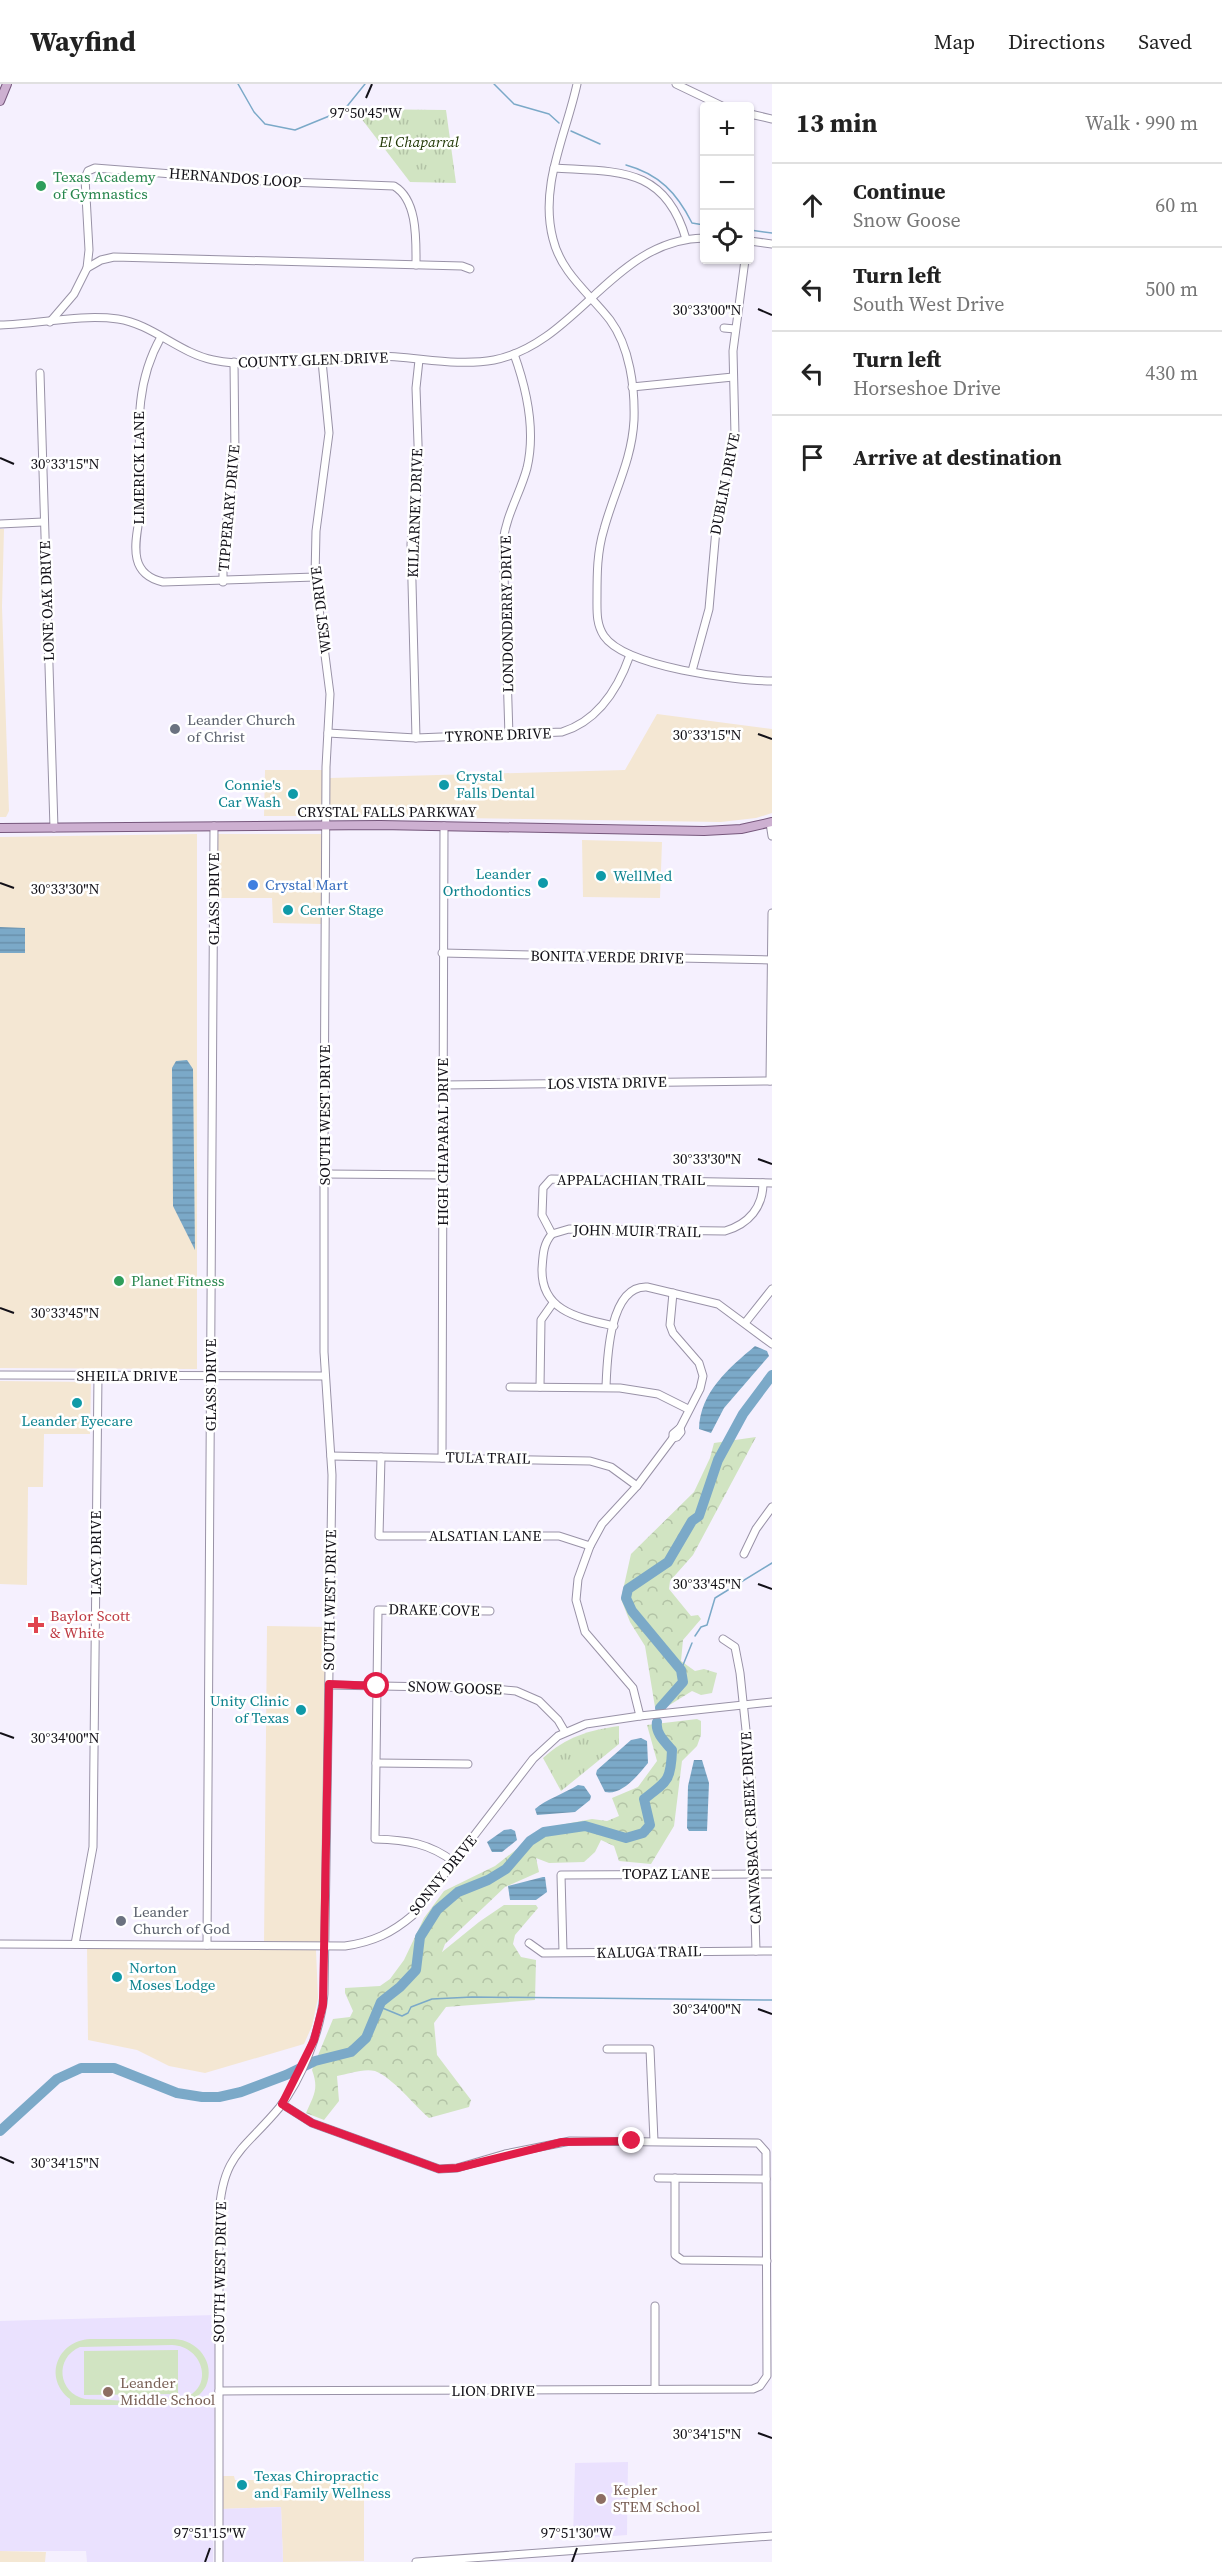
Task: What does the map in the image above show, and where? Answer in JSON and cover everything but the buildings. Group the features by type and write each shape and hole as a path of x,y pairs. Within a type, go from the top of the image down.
{"main road":[{"path":"0,101 7,84"},
{"name":"CRYSTAL FALLS PARKWAY","path":"0,828 327,825 704,831 741,829 771,823"}],"street":[{"path":"577,84 554,168 550,209 553,239 565,267 619,335 626,353 632,387 634,419 630,452 604,529 597,574 597,612 601,630 612,645 630,655 726,679 772,681"},
{"path":"676,84 714,102"},
{"path":"754,115 772,118"},
{"name":"HERNANDOS LOOP","path":"50,322 74,294 87,268 89,250 86,178 88,171 95,168 263,181 394,186 404,195 415,228 416,265"},
{"path":"554,168 622,172 644,179 667,199 680,222 686,239"},
{"name":"COUNTY GLEN DRIVE","path":"0,325 83,318 119,319 142,326 201,357 234,362 322,361 374,356 419,360 484,361 514,354 552,334 636,260 659,248 686,239 700,238"},
{"path":"754,242 772,244"},
{"path":"87,268 101,260 121,257 462,266 470,269"},
{"name":"DUBLIN DRIVE","path":"692,671 709,609 717,518 734,443 735,328 744,264"},
{"path":"724,328 735,328"},
{"name":"LIMERICK LANE","path":"161,337 146,371 139,403 141,504 136,558 146,574 156,580 223,582 315,577"},
{"name":"LONDONDERRY DRIVE","path":"509,736 503,542 508,516 527,468 530,437 525,392 514,354"},
{"name":"KILLARNEY DRIVE","path":"416,738 411,544 419,472 417,388 419,360"},
{"name":"WEST DRIVE","path":"322,361 328,433 316,531 315,577 330,682 327,733 327,825"},
{"name":"TIPPERARY DRIVE","path":"223,582 224,549 235,456 234,362"},
{"name":"LONE OAK DRIVE","path":"40,373 54,828"},
{"path":"632,387 733,377"},
{"path":"0,524 43,522"},
{"name":"TYRONE DRIVE","path":"327,733 416,738 551,734 569,730 588,720 599,710 613,690 630,655"},
{"path":"771,823 772,836"},
{"name":"SOUTH WEST DRIVE","path":"219,2562 219,2216 223,2184 239,2151 282,2104 314,2040 323,2005 331,1456 326,1376 327,825"},
{"name":"GLASS DRIVE","path":"207,1945 214,826"},
{"name":"HIGH CHAPARAL DRIVE","path":"442,1458 444,826"},
{"path":"771,1081 772,914"},
{"name":"BONITA VERDE DRIVE","path":"442,953 772,960"},
{"name":"LOS VISTA DRIVE","path":"442,1085 771,1081"},
{"path":"325,1174 444,1175"},
{"name":"APPALACHIAN TRAIL","path":"552,1234 542,1212 543,1188 551,1179 772,1183"},
{"name":"JOHN MUIR TRAIL","path":"553,1303 545,1293 542,1278 543,1250 552,1234 569,1229 725,1231 734,1228 756,1210 762,1200 763,1183"},
{"path":"606,1387 607,1360 621,1300 633,1289 647,1287 713,1301 772,1344"},
{"path":"745,1323 772,1289"},
{"path":"640,1716 633,1688 585,1632 576,1600 578,1579 590,1546 602,1524 637,1486 673,1438 679,1435 688,1409 702,1385 703,1371 699,1363 671,1329 669,1317 673,1293"},
{"path":"540,1387 541,1323 543,1314 553,1303 581,1318 614,1326"},
{"name":"SHEILA DRIVE","path":"0,1375 326,1376"},
{"name":"LACY DRIVE","path":"75,1944 93,1847 98,1375"},
{"path":"510,1387 606,1387 658,1394 688,1409"},
{"name":"TULA TRAIL","path":"331,1456 590,1461 611,1467 637,1486"},
{"name":"ALSATIAN LANE","path":"381,1457 379,1536 559,1536 590,1546"},
{"path":"744,1554 756,1529 772,1507"},
{"name":"DRAKE COVE","path":"377,1686 378,1610 490,1611"},
{"name":"CANVASBACK CREEK DRIVE","path":"723,1639 735,1647 744,1706 751,1778 756,1951"},
{"name":"SNOW GOOSE","path":"329,1684 516,1691 539,1701 558,1720 565,1732"},
{"path":"377,1686 375,1839 420,1843 454,1862"},
{"name":"SONNY DRIVE","path":"0,1944 325,1946 363,1943 388,1934 413,1914 533,1759 565,1732 586,1724 640,1716 772,1702"},
{"path":"376,1763 468,1764"},
{"name":"TOPAZ LANE","path":"563,1952 561,1875 772,1874"},
{"name":"KALUGA TRAIL","path":"529,1943 543,1953 772,1951"},
{"path":"607,2049 650,2049 654,2141"},
{"path":"282,2104 312,2123 439,2169 466,2166 505,2154 562,2142 754,2142 762,2146 766,2152 770,2322"},
{"path":"658,2178 766,2179"},
{"path":"675,2178 675,2255 682,2260 767,2261"},
{"path":"655,2306 655,2389"},
{"name":"LION DRIVE","path":"219,2391 753,2389 765,2381 770,2322"},
{"path":"416,2562 772,2536"}],"shaded area":[{"path":"0,529 4,529 2,607 9,811 6,817 0,817"},
{"path":"657,714 772,729 772,813 756,818 721,822 334,816 330,813 330,778 625,770"},
{"path":"265,770 323,770 323,814 319,816 264,816"},
{"path":"197,834 197,1369 0,1368 0,837"},
{"path":"218,834 323,834 323,924 273,923 272,898 218,898"},
{"path":"582,840 662,842 660,898 583,897"},
{"path":"0,1381 91,1382 90,1434 44,1434 43,1487 28,1487 27,1585 0,1584"},
{"path":"267,1626 330,1627 325,1946 316,1950 318,1998 312,2026 304,2044 205,2073 169,2066 137,2050 88,2040 87,1944 264,1945"},
{"name":"Leander Middle School","path":"215,2315 213,2562 87,2562 86,2551 0,2551 0,2321"},
{"name":"Kepler STEM School","path":"628,2462 627,2535 573,2539 575,2463"},
{"path":"222,2476 234,2476 235,2480 364,2480 364,2561 283,2562 281,2507 222,2509"},
{"path":"281,2507 283,2562 224,2562 222,2509"},
{"path":"0,2551 46,2552 45,2562 0,2562"}],"green space":[{"name":"El Chaparral","path":"354,109 446,110 456,183 410,182"},
{"path":"756,1437 693,1555 670,1581 669,1589 691,1616 698,1615 701,1619 683,1640 681,1661 695,1671 704,1669 717,1673 712,1693 701,1695 692,1691 668,1706 655,1707 645,1646 630,1622 621,1599 631,1554 694,1492 710,1458 714,1443"},
{"path":"697,1719 701,1721 701,1735 697,1746 682,1761 674,1826 651,1864 619,1861 614,1846 601,1840 595,1852 584,1862 549,1863 536,1858 539,1872 505,1887 445,1944 442,1952 504,1905 536,1905 538,1908 515,1935 513,1944 521,1957 536,1960 535,2000 446,2007 434,2023 437,2055 471,2100 469,2107 429,2118 389,2079 375,2071 366,2070 337,2076 339,2101 324,2120 306,2113 315,2087 312,2070 333,2019 350,2017 353,2011 345,1988 380,1986 390,1979 404,1960 424,1918 444,1891 495,1866 544,1828 592,1819 607,1821 619,1816 612,1798 638,1787 657,1761 647,1725"},
{"path":"619,1726 619,1744 561,1791 543,1758 560,1745 578,1736"},
{"path":"90,2339 183,2340 197,2348 207,2361 209,2369 206,2386 195,2400 194,2405 70,2405 70,2399 57,2381 57,2362 69,2346","holes":["172,2345 192,2352 198,2360 202,2378 193,2393 183,2398 150,2401 85,2399 69,2390 65,2383 63,2367 66,2359 80,2347"]},
{"path":"178,2350 178,2394 84,2395 84,2351"}],"water":[{"path":"0,927 25,928 25,953 0,953"},
{"path":"187,1060 193,1069 195,1250 173,1206 172,1068 176,1061"},
{"path":"755,1346 767,1351 769,1356 724,1408 711,1433 699,1429 710,1392 726,1372"},
{"path":"641,1738 647,1741 648,1763 624,1787 618,1791 605,1792 596,1774 597,1770 631,1740"},
{"path":"694,1760 702,1760 709,1783 707,1831 689,1831 687,1828 688,1786"},
{"path":"578,1785 584,1786 591,1796 590,1800 575,1812 537,1815 535,1809 539,1806"},
{"path":"504,1830 515,1831 517,1840 502,1852 492,1852 487,1842"},
{"path":"545,1877 547,1892 536,1900 510,1900 508,1886"}],"waterway":[{"path":"238,84 254,112 265,124 295,130 344,110 365,84"},
{"path":"494,84 514,104 549,114 559,123"},
{"path":"571,131 600,144"},
{"path":"626,165 648,174 666,186 692,223 700,224"},
{"path":"754,231 772,233"},
{"path":"660,1708 683,1682 681,1670 632,1611 626,1598 628,1589 668,1562 692,1521 699,1516 718,1460 743,1414 772,1375"},
{"path":"695,1636 701,1627 707,1625 715,1598 772,1563"},
{"path":"681,1670 692,1643"},
{"path":"0,2131 57,2079 81,2068 114,2068 177,2093 219,2097 241,2092 315,2061 351,2052 366,2038 381,2002 416,1970 420,1937 437,1910 458,1892 488,1880 506,1869 530,1841 544,1832 585,1826 626,1838 643,1833 650,1825 644,1799 667,1779 671,1768 672,1750 659,1734 657,1722"},
{"path":"380,2007 402,2016 408,2013 411,2007 432,1999 472,1997 772,2000"}],"place":[{"name":"Texas Academy of Gymnastics","path":"41,186"},
{"name":"Leander Church of Christ","path":"175,729"},
{"name":"Crystal Falls Dental","path":"444,785"},
{"name":"Connie's Car Wash","path":"293,794"},
{"name":"WellMed","path":"601,876"},
{"name":"Leander Orthodontics","path":"543,883"},
{"name":"Crystal Mart","path":"253,885"},
{"name":"Center Stage","path":"288,910"},
{"name":"Planet Fitness","path":"119,1281"},
{"name":"Leander Eyecare","path":"77,1403"},
{"name":"Baylor Scott & White","path":"36,1625"},
{"name":"Unity Clinic of Texas","path":"301,1710"},
{"name":"Leander Church of God","path":"121,1921"},
{"name":"Norton Moses Lodge","path":"117,1977"},
{"name":"Leander Middle School","path":"108,2392"},
{"name":"Texas Chiropractic and Family Wellness","path":"242,2485"},
{"name":"Kepler STEM School","path":"601,2499"}],"route":[{"path":"377,1686 329,1684 323,2005 314,2040 282,2104 312,2123 439,2169 457,2168 505,2154 562,2142 632,2141"}]}
